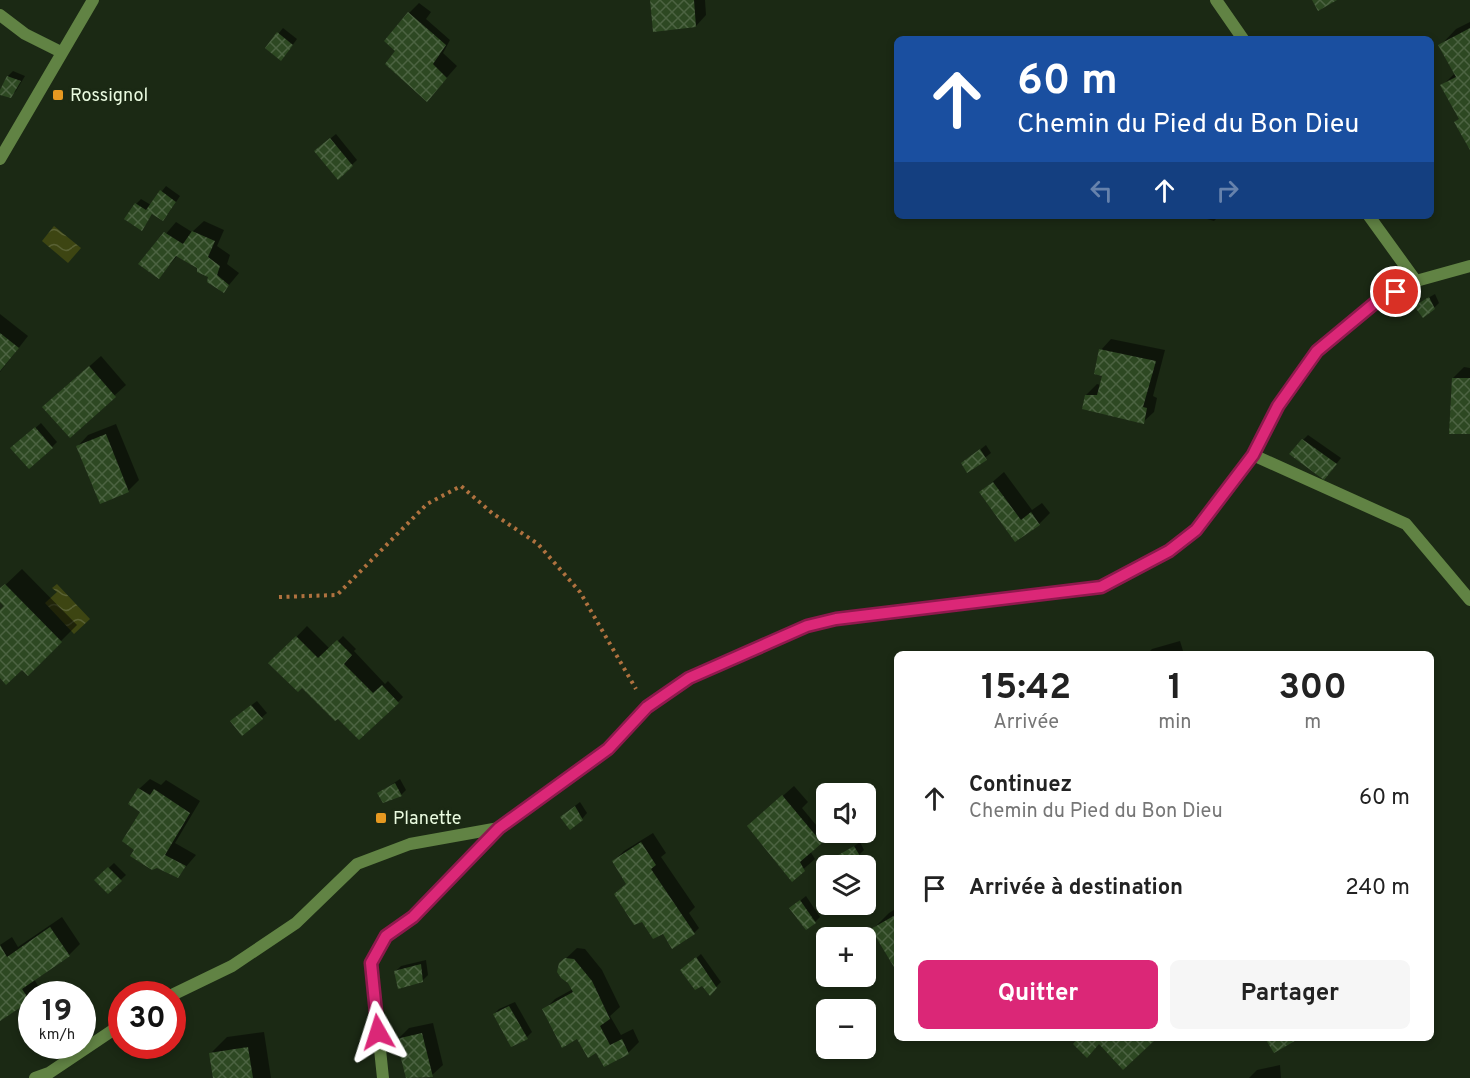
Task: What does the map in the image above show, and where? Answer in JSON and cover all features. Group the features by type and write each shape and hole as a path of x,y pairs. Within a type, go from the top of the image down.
{"street":[{"path":"0,159 93,0"},
{"path":"1216,0 1241,36"},
{"path":"0,15 25,34 61,52"},
{"path":"1371,219 1416,281"},
{"path":"383,1078 371,963 386,936 413,917 499,828 608,749 647,707 689,678 807,626 836,619 1101,587 1169,551 1196,530 1253,455 1278,406 1317,351 1376,302 1416,281 1470,266"},
{"path":"1253,455 1406,524 1470,600"},
{"path":"186,988 232,966 296,923 357,864 410,844 499,828"},
{"path":"35,1078 49,1073 108,1033"}],"path":[{"path":"279,597 337,595 427,504 461,486 492,513 538,544 580,592 647,707"}],"water":[{"path":"54,226 81,248 68,263 42,241"},
{"path":"57,584 90,619 74,634 45,603 57,592 52,588"}],"building":[{"path":"650,0 694,0 696,27 653,32"},
{"path":"1312,0 1337,0 1318,11"},
{"path":"408,12 446,45 433,64 447,78 427,102 385,64 395,51 384,41"},
{"path":"1470,28 1470,150 1454,122 1459,119 1440,85 1456,77 1438,45"},
{"path":"277,32 293,45 281,61 265,48"},
{"path":"7,76 21,81 11,98 0,95"},
{"path":"330,138 353,166 338,180 314,151"},
{"path":"160,190 176,202 163,221 152,214 142,231 124,219 135,203 146,210"},
{"path":"192,231 215,241 208,257 220,266 217,275 229,285 224,293 207,282 208,277 197,272 197,268 176,256 159,279 138,264 164,232 183,244"},
{"path":"1429,297 1435,309 1423,318 1414,306"},
{"path":"0,333 19,348 0,371"},
{"path":"1099,349 1156,361 1143,407 1147,408 1144,424 1082,409 1085,395 1097,395 1102,376 1094,374"},
{"path":"89,366 116,397 70,438 42,407"},
{"path":"1452,378 1470,378 1470,434 1449,434"},
{"path":"35,427 53,448 29,469 10,448"},
{"path":"106,434 129,492 100,504 76,446"},
{"path":"1302,439 1337,464 1324,480 1289,454"},
{"path":"980,449 987,460 967,473 961,463"},
{"path":"993,482 1021,520 1031,512 1040,525 1015,542 979,492"},
{"path":"5,584 62,642 28,676 22,670 6,685 0,678 0,610 4,606 0,602 0,588"},
{"path":"296,636 318,658 337,640 352,655 344,664 373,693 382,685 399,703 359,740 338,719 335,721 302,688 298,692 268,663"},
{"path":"251,705 263,719 242,736 230,721"},
{"path":"395,783 402,796 383,803 377,793"},
{"path":"138,788 150,795 154,789 190,813 165,855 186,866 178,878 157,868 152,870 130,856 134,850 122,841 140,812 128,804"},
{"path":"782,795 816,836 816,843 822,843 800,862 805,871 792,882 747,826"},
{"path":"575,806 583,820 570,830 560,817"},
{"path":"641,842 656,865 651,869 695,934 672,949 663,934 653,939 642,922 634,925 614,894 626,884 612,861"},
{"path":"854,846 859,855 838,855"},
{"path":"108,867 122,881 108,894 94,880"},
{"path":"800,900 816,923 806,930 789,908"},
{"path":"894,916 894,967 876,937 874,927"},
{"path":"50,927 70,956 34,981 18,981 18,1009 0,1021 0,945 7,957"},
{"path":"696,957 717,988 710,996 702,986 695,990 680,970"},
{"path":"565,958 574,959 592,981 610,1019 600,1026 610,1045 622,1039 629,1054 604,1067 596,1053 588,1058 577,1039 562,1048 542,1009 573,992 557,972 559,963"},
{"path":"421,964 423,982 398,989 394,971"},
{"path":"509,1006 528,1039 511,1047 493,1014"},
{"path":"422,1033 433,1077 406,1078 396,1039"},
{"path":"1076,1041 1154,1041 1123,1070 1099,1044 1087,1058 1073,1044"},
{"path":"1267,1041 1295,1041 1274,1053"},
{"path":"248,1047 253,1078 213,1078 209,1053"}],"place":[{"name":"Rossignol","path":"58,95"},
{"name":"Planette","path":"381,818"}],"route":[{"path":"378,1032 371,963 386,936 413,917 499,828 608,749 647,707 689,678 807,626 836,619 1101,587 1169,551 1196,530 1253,455 1278,406 1317,351 1376,302 1396,292"}]}
